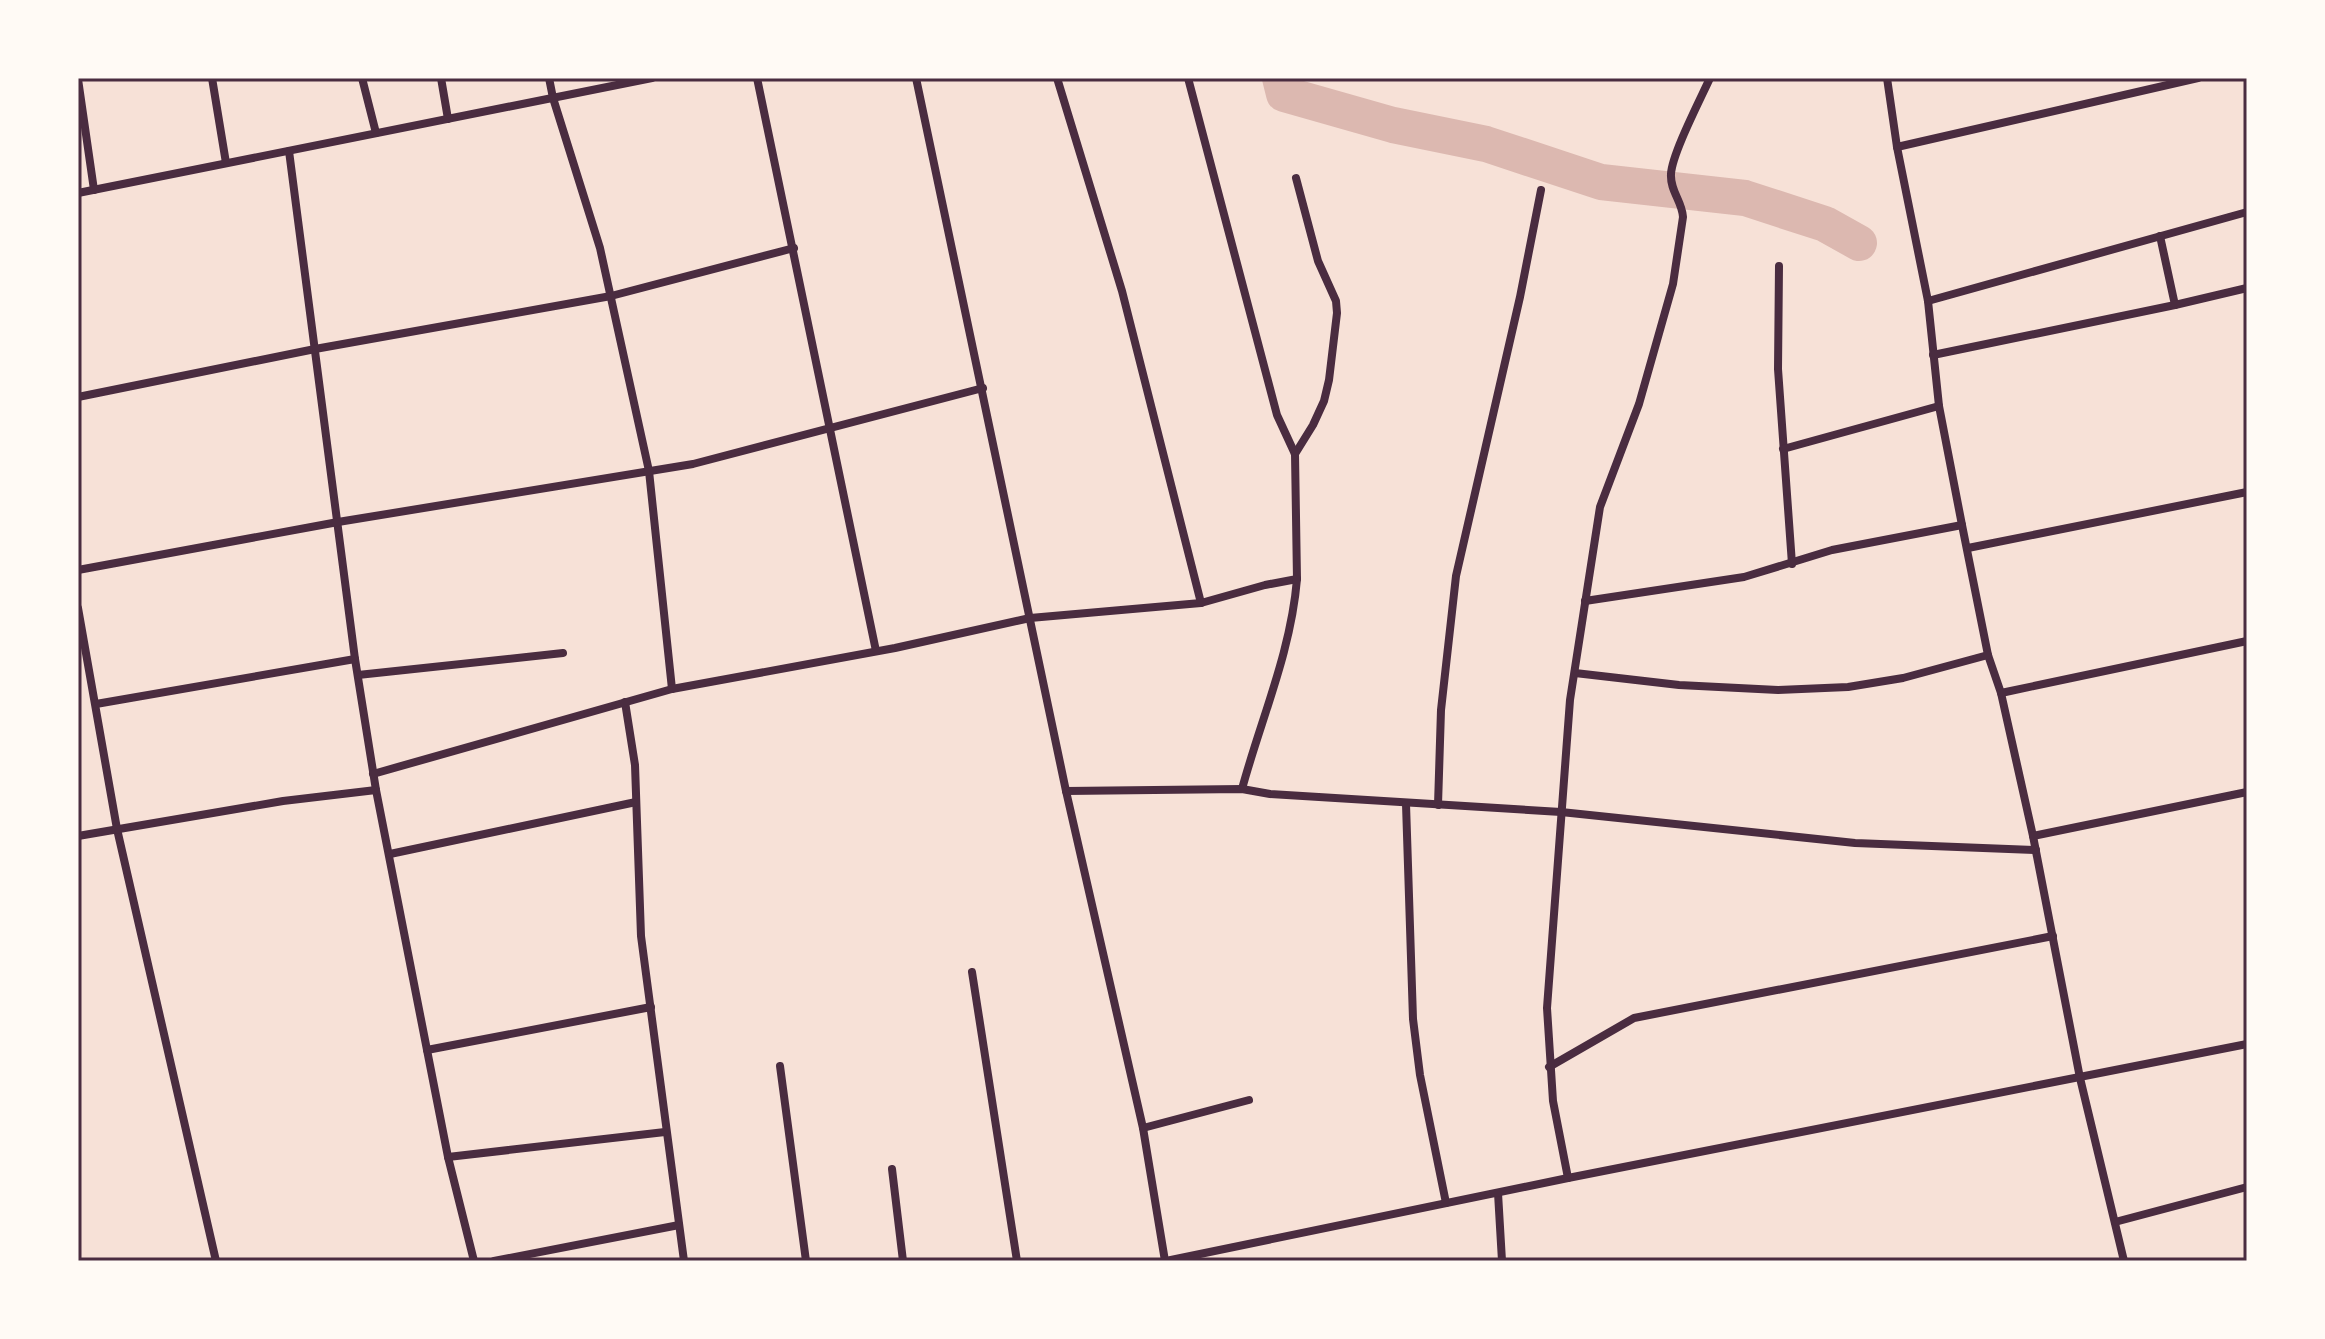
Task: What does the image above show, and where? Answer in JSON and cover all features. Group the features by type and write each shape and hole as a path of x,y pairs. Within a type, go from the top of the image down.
{"street":[{"path":"212,78 226,163"},
{"path":"362,78 376,133"},
{"path":"441,78 448,119"},
{"path":"549,78 600,248 649,471 672,689"},
{"path":"78,193 652,78"},
{"path":"757,78 876,651"},
{"path":"916,78 1066,791 1143,1128 1165,1261 2247,1044"},
{"path":"1057,78 1122,291 1201,603"},
{"path":"1188,78 1277,415 1295,454 1297,579 1294,611 1284,655 1242,789"},
{"path":"1568,1178 1553,1101 1547,1008 1575,673 1600,507 1639,404 1673,284 1683,217 1682,208 1672,190 1673,164 1710,78"},
{"path":"1887,78 1897,147 1928,301 1939,406 1988,655 2001,693 2036,850 2080,1078 2124,1261"},
{"path":"1897,147 2198,78"},
{"path":"78,79 94,190"},
{"path":"289,151 355,659 373,774 448,1157 474,1261"},
{"path":"1295,454 1324,401 1337,313 1336,301 1318,261 1296,178"},
{"path":"1438,805 1441,710 1456,576 1517,312 1541,190"},
{"path":"1928,301 2247,212"},
{"path":"2160,236 2175,305"},
{"path":"78,397 315,349 611,296 794,248"},
{"path":"1779,266 1778,369 1792,564"},
{"path":"1933,355 2247,288"},
{"path":"78,570 338,522 693,464 983,388"},
{"path":"1783,449 1939,406"},
{"path":"1968,548 2247,492"},
{"path":"1585,601 1744,577 1832,550 1962,525"},
{"path":"373,774 672,689 876,651 1030,618 1201,603 1297,579"},
{"path":"78,608 117,829 216,1261"},
{"path":"2001,693 2247,641"},
{"path":"358,675 563,653"},
{"path":"1575,673 1679,685 1778,690 1848,687 1903,678 1988,655"},
{"path":"96,704 355,659"},
{"path":"625,702 635,765 641,936 684,1261"},
{"path":"1066,791 1242,789 1270,794 1406,804 1561,812 1855,843 2036,850"},
{"path":"78,836 283,801 376,790"},
{"path":"2033,836 2247,792"},
{"path":"390,854 636,802"},
{"path":"1406,804 1413,1019 1420,1075 1446,1203"},
{"path":"1549,1067 1634,1018 2053,936"},
{"path":"972,972 1017,1261"},
{"path":"427,1050 651,1007"},
{"path":"780,1066 806,1261"},
{"path":"1143,1128 1249,1100"},
{"path":"448,1157 665,1132"},
{"path":"892,1169 903,1261"},
{"path":"2115,1222 2247,1187"},
{"path":"1498,1193 1502,1261"},
{"path":"494,1261 679,1225"}],"waterway":[{"path":"1280,78 1284,94 1393,125 1486,144 1601,182 1745,198 1825,224 1859,243"}]}
